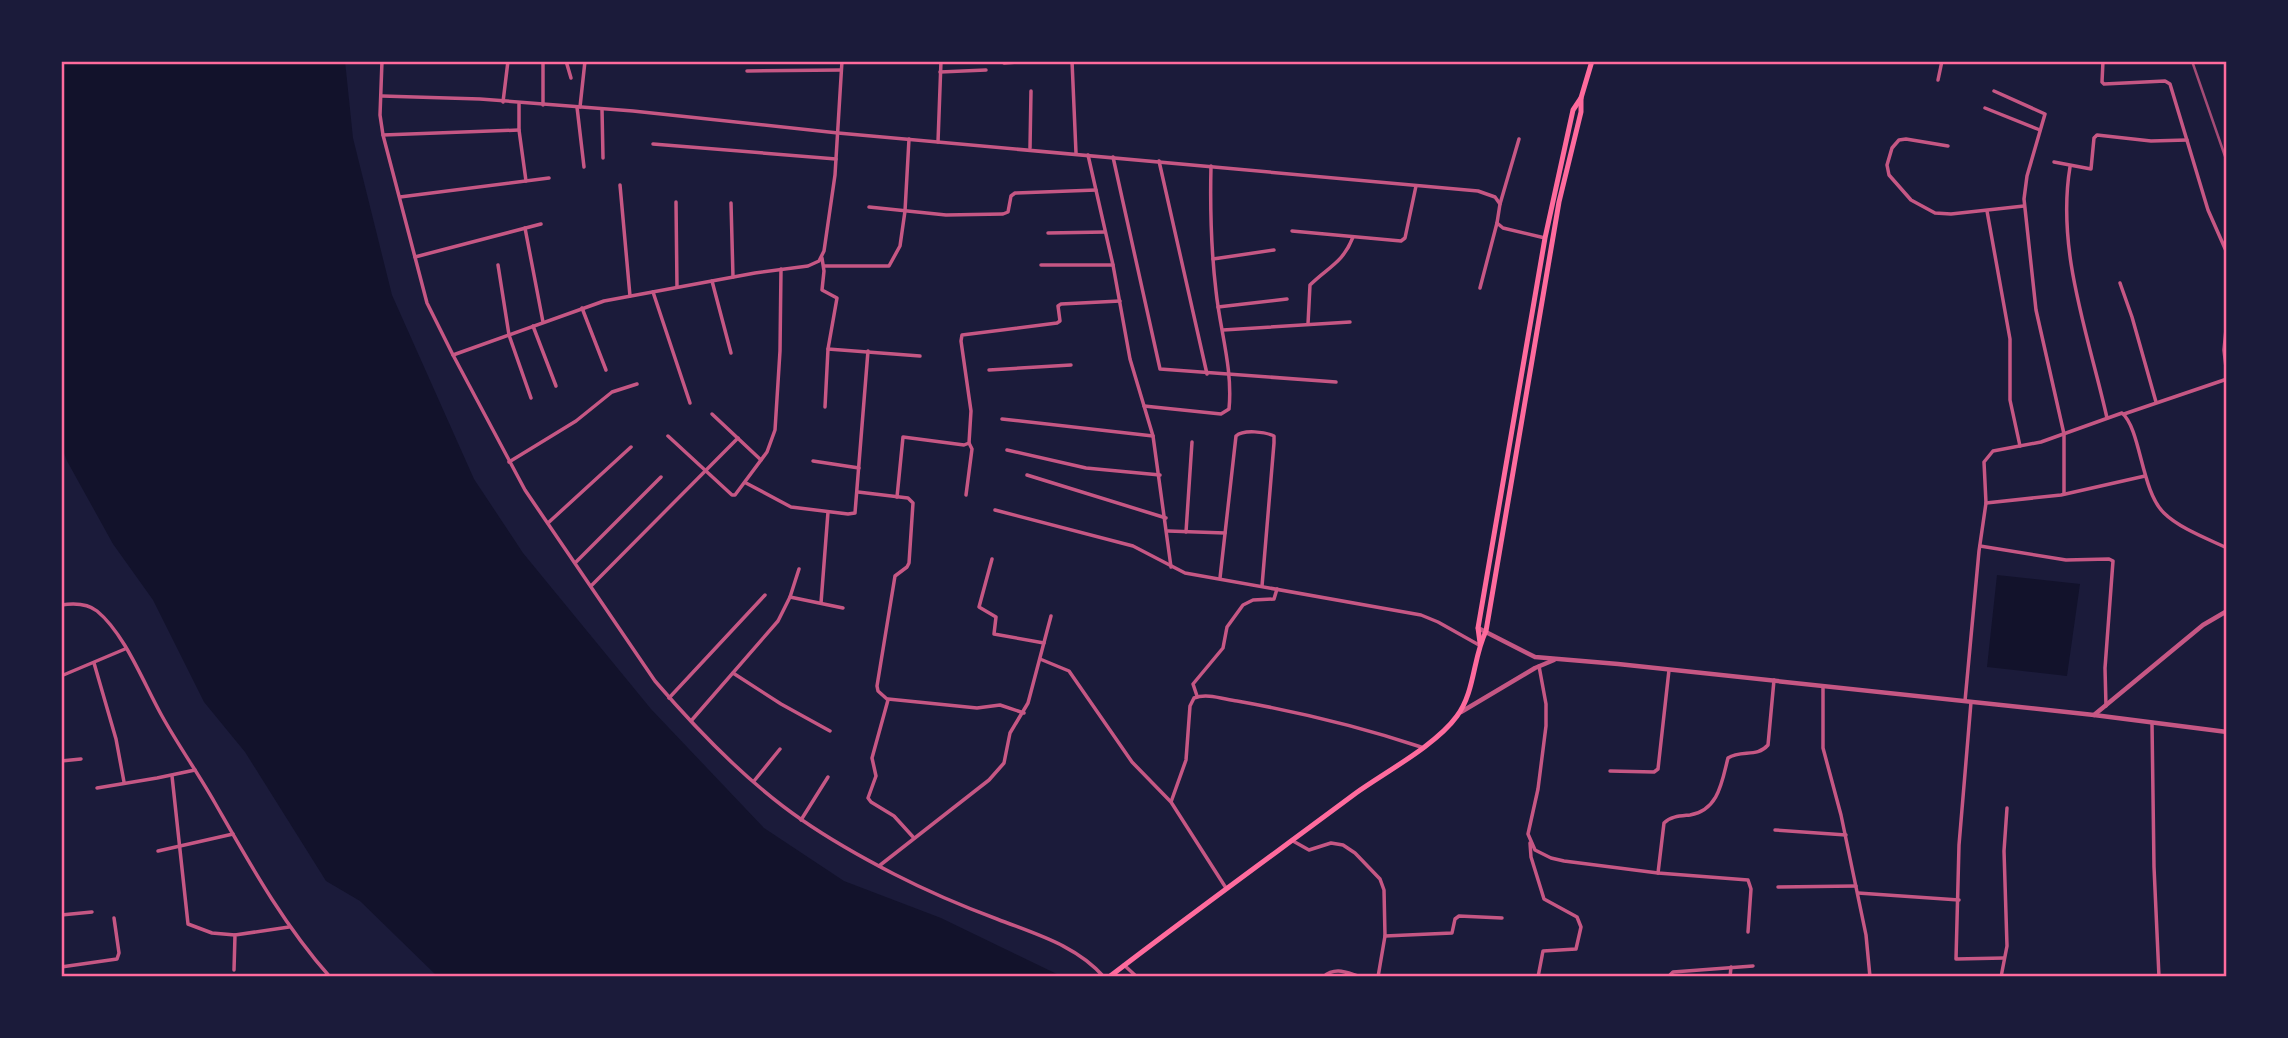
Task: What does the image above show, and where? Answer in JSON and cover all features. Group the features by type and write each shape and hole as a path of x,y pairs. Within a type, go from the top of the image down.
{"main road":[{"path":"1109,977 1226,888 1421,747 1460,712 1486,631 1559,201 1581,112 1581,98 1592,61"},
{"path":"1480,644 1478,628 1545,238 1573,110 1581,98"}],"street":[{"path":"382,61 380,115 383,135 427,303 509,461 627,642 669,698 754,781 801,820 879,866 948,899 1061,944 1092,963 1104,977"},
{"path":"503,102 508,61"},
{"path":"543,61 543,105"},
{"path":"566,61 571,78"},
{"path":"584,61 578,107 584,167"},
{"path":"825,407 828,349 837,300 835,295 822,290 822,258 836,159 842,61"},
{"path":"938,142 941,61"},
{"path":"1004,63 1035,61"},
{"path":"1072,61 1076,153"},
{"path":"1938,80 1942,61"},
{"path":"2103,61 2104,84 2169,83 2208,210 2227,253"},
{"path":"747,71 841,70"},
{"path":"940,72 986,70"},
{"path":"1030,149 1031,91"},
{"path":"1994,91 2043,111 2045,115 2027,176 2024,206 2036,310 2064,434 2064,494"},
{"path":"382,96 437,97 602,109 1478,191 1495,197 1500,204"},
{"path":"519,104 519,130 526,181"},
{"path":"1985,108 2040,130"},
{"path":"602,109 603,158"},
{"path":"383,135 519,130"},
{"path":"2054,162 2092,169 2094,138 2097,135 2159,142 2187,141"},
{"path":"824,266 889,266 900,246 909,139"},
{"path":"1480,288 1519,139"},
{"path":"1948,146 1906,139 1899,141 1892,148 1887,165 1889,175 1910,200 1934,213 1987,211 2024,206"},
{"path":"653,144 836,159"},
{"path":"1088,154 1113,265 1130,359 1153,436 1171,567"},
{"path":"1113,156 1159,368 1336,382"},
{"path":"1159,161 1207,373"},
{"path":"1144,406 1226,412 1230,406 1229,374 1213,260 1211,166"},
{"path":"2070,167 2066,192 2070,253 2107,418"},
{"path":"400,197 549,178"},
{"path":"620,185 630,296"},
{"path":"1292,231 1399,242 1404,239 1416,186"},
{"path":"869,207 958,215 1005,214 1009,212 1011,196 1015,193 1096,190"},
{"path":"677,202 677,287"},
{"path":"731,203 733,277"},
{"path":"1987,211 2010,339 2010,400 2020,446"},
{"path":"1497,223 1503,228 1545,238"},
{"path":"415,257 541,224"},
{"path":"525,228 543,322"},
{"path":"1048,233 1105,232"},
{"path":"1308,324 1310,285 1341,260 1353,237"},
{"path":"1213,260 1274,250"},
{"path":"453,355 582,308 677,287 815,264 822,258"},
{"path":"498,265 509,335 531,398"},
{"path":"1041,265 1113,265"},
{"path":"668,436 732,495 736,495 746,483 771,443 777,420 781,269"},
{"path":"712,281 731,353"},
{"path":"2120,283 2133,317 2156,402"},
{"path":"653,292 690,403"},
{"path":"1218,307 1287,299"},
{"path":"966,495 972,449 969,443 971,411 962,335 1058,323 1058,307 1061,304 1120,301"},
{"path":"582,308 606,370"},
{"path":"2004,958 1956,959 1959,845 1980,546 1986,503 1986,457 1993,451 2064,434 2227,378 2224,350 2227,319"},
{"path":"1222,330 1350,322"},
{"path":"533,326 556,386"},
{"path":"828,349 920,356"},
{"path":"746,483 785,505 799,509 855,513 868,351"},
{"path":"989,370 1071,365"},
{"path":"509,461 576,421 607,396 637,384"},
{"path":"712,414 761,460"},
{"path":"2124,414 2146,476 2163,513 2227,548"},
{"path":"1002,419 1153,436"},
{"path":"1220,578 1236,436 1243,432 1272,435 1275,443 1262,586"},
{"path":"897,497 903,436 964,445 969,443"},
{"path":"590,586 738,438"},
{"path":"1186,532 1192,442"},
{"path":"548,523 631,447"},
{"path":"1007,450 1086,468 1160,475"},
{"path":"813,461 859,468"},
{"path":"1027,475 1166,518"},
{"path":"1986,503 2064,494 2146,476"},
{"path":"575,562 662,477"},
{"path":"858,492 910,499 914,507 909,563 895,576 878,691 887,699 977,708 1000,705 1024,713"},
{"path":"995,510 1133,547 1185,573 1421,615 1480,644"},
{"path":"821,603 828,512"},
{"path":"1167,531 1225,533"},
{"path":"1980,546 2066,560 2113,561 2105,668 2106,706"},
{"path":"992,559 979,607 996,617 994,634 1044,643"},
{"path":"691,721 778,621 790,597 799,569"},
{"path":"1197,696 1194,684 1223,648 1227,627 1243,605 1253,600 1274,599 1277,589"},
{"path":"669,698 765,595"},
{"path":"790,597 843,608"},
{"path":"61,605 80,604 98,612 125,649 266,892 289,927 330,977"},
{"path":"2094,715 2203,625 2227,611"},
{"path":"879,866 1000,769 1004,763 1010,733 1024,713 1051,616"},
{"path":"1478,628 1535,657 1555,660 1774,680 2227,732"},
{"path":"61,676 125,649"},
{"path":"1040,659 1069,671 1132,762 1171,802 1226,888"},
{"path":"1460,712 1539,666 1555,660"},
{"path":"94,663 116,739 124,782"},
{"path":"1539,666 1546,704 1546,726 1538,789 1528,834 1535,850 1551,858 1658,873 1748,880 1751,888 1748,932"},
{"path":"1610,771 1654,772 1658,769 1669,670"},
{"path":"733,673 830,731"},
{"path":"1658,873 1664,823 1669,818 1706,809 1724,781 1728,758 1735,754 1760,752 1768,745 1774,680"},
{"path":"1823,686 1823,748 1846,835 1867,935 1870,977"},
{"path":"1171,802 1184,772 1190,706 1197,696 1277,708 1421,747"},
{"path":"887,699 872,758 877,773 868,799 894,816 914,838"},
{"path":"2152,723 2159,977"},
{"path":"754,781 780,749"},
{"path":"61,761 81,759"},
{"path":"97,788 195,770"},
{"path":"172,776 188,925 212,933 235,935 289,927"},
{"path":"801,820 828,777"},
{"path":"2001,977 2007,946 2004,851 2007,808"},
{"path":"1775,830 1846,835"},
{"path":"158,851 233,834"},
{"path":"1292,840 1301,848 1309,850 1331,843 1343,845 1374,872 1384,890 1385,936 1378,977"},
{"path":"1530,841 1530,852 1544,899 1573,914 1580,923 1576,949 1543,951 1538,977"},
{"path":"1778,887 1856,886"},
{"path":"1858,893 1958,900"},
{"path":"61,915 92,912"},
{"path":"1385,936 1452,933 1455,919 1460,916 1502,918"},
{"path":"61,967 117,959 119,953 114,918"},
{"path":"234,970 235,935"},
{"path":"1124,965 1137,977"},
{"path":"1668,977 1673,972 1753,966"},
{"path":"1730,977 1731,967"},
{"path":"1323,977 1332,970 1338,970 1361,977"}],"shaded area":[{"path":"61,61 345,61 353,138 392,295 474,479 523,553 651,709 764,828 844,881 941,918 1063,977 438,977 360,901 326,881 245,752 204,702 153,600 113,544 67,461 61,445"},
{"path":"1997,575 2080,584 2067,676 1987,667"}],"railway":[{"path":"2192,61 2227,162"}]}
